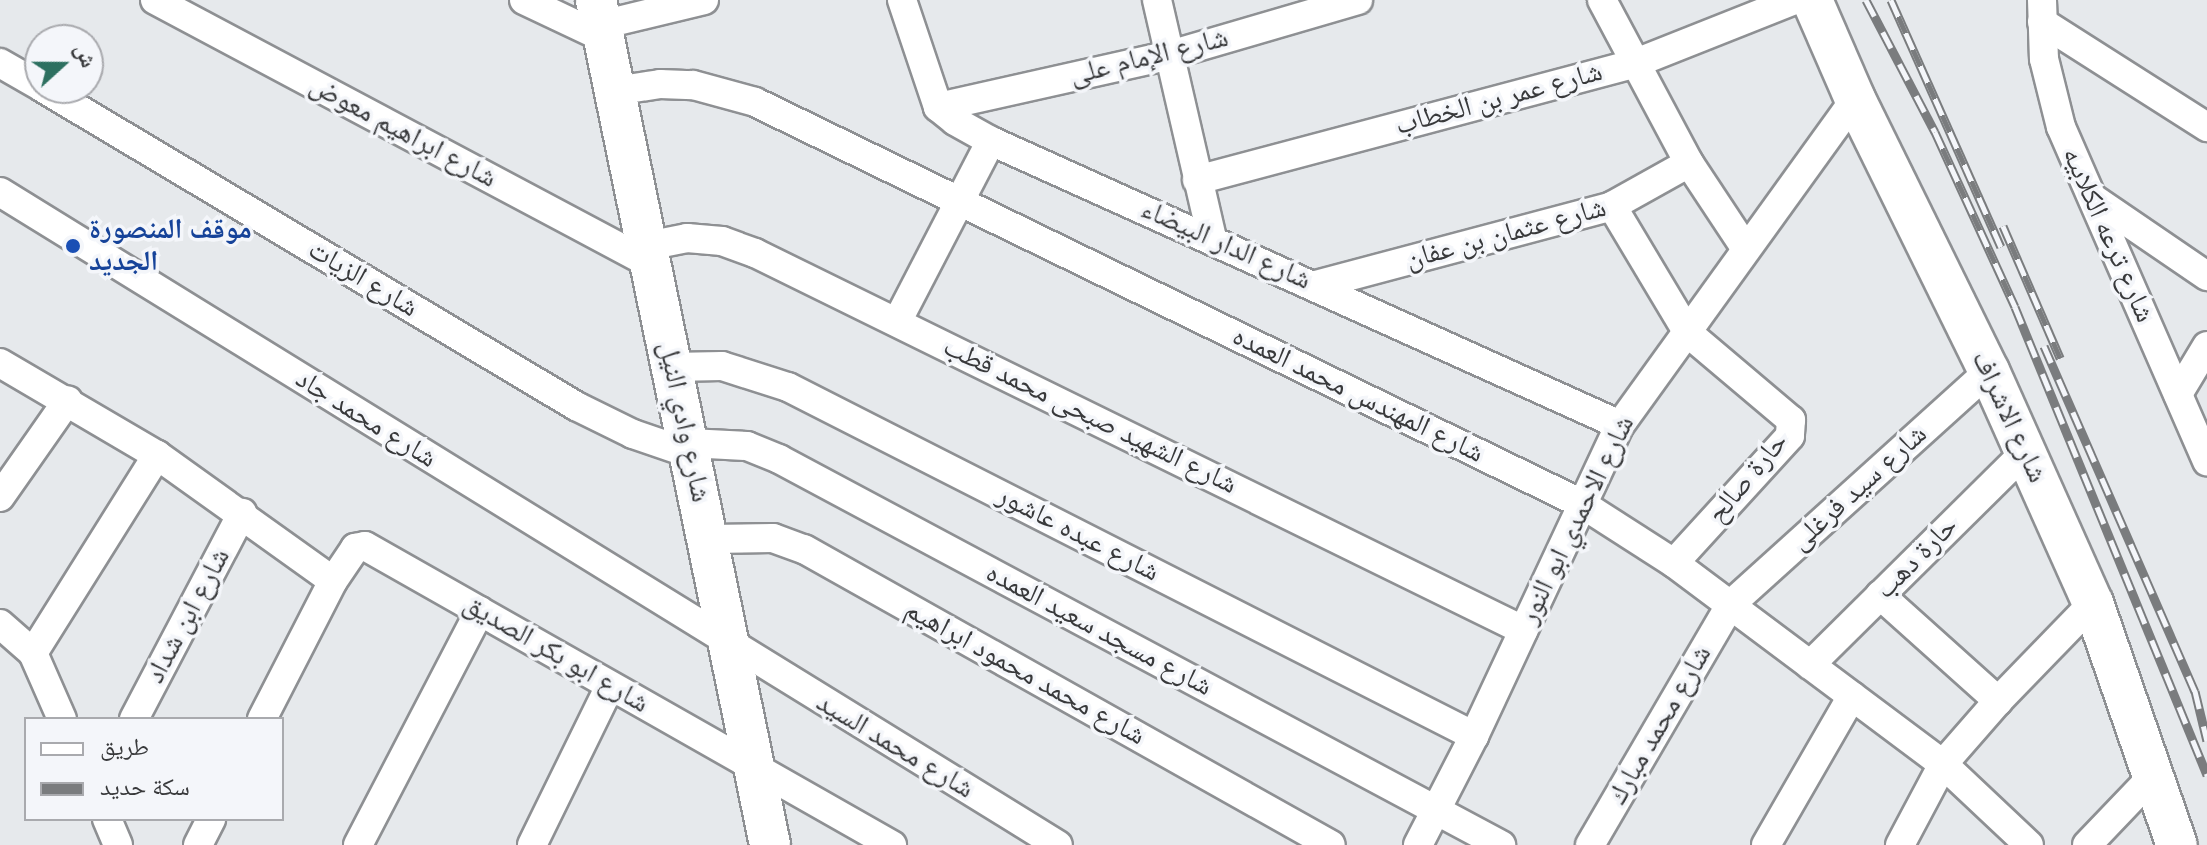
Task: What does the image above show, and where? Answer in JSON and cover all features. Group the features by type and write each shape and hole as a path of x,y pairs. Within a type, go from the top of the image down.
{"street":[{"name":"شارع ابراهيم معوض","path":"155,0 649,255"},
{"path":"524,0 600,21 704,0"},
{"path":"902,0 938,107"},
{"path":"1157,0 1212,238"},
{"name":"شارع الإمام على","path":"938,107 1170,55 1358,0"},
{"path":"1602,0 1633,64 1689,163 1746,249"},
{"name":"شارع عمر بن الخطاب","path":"1197,180 1633,64 1795,0"},
{"name":"شارع الاشراف","path":"1812,0 1855,99 1989,371 2093,603 2177,845"},
{"path":"2042,11 2207,127"},
{"name":"شارع ترعه الكلابيه","path":"2042,11 2044,59 2061,127 2207,461"},
{"name":"شارع وادي النيل","path":"600,21 770,845"},
{"name":"شارع الزيات","path":"0,63 24,77"},
{"name":"شارع المهندس محمد العمده","path":"615,91 660,84 693,85 724,91 959,201 1582,504 1674,563 1943,764 2029,845"},
{"name":"شارع الاحمدي ابو النور","path":"1418,845 1474,736 1620,425 1855,99"},
{"name":"شارع الزيات","path":"70,104 576,406 633,434 690,448"},
{"name":"شارع الدار البيضاء","path":"938,107 991,141 1212,238 1620,425"},
{"path":"897,322 991,141"},
{"name":"شارع عثمان بن عفان","path":"1316,285 1612,206 1689,163"},
{"name":"شارع محمد جاد","path":"0,192 731,646"},
{"path":"2094,199 2207,276"},
{"path":"1612,206 1688,333"},
{"name":"شارع الشهيد صبحى محمد قطب","path":"649,255 687,238 722,241 755,253 1523,630"},
{"name":"حارة صالح","path":"1674,563 1790,436 1791,420 1688,333"},
{"path":"2178,394 2207,346"},
{"path":"0,363 68,400 157,455 333,581 263,717"},
{"name":"شارع عبده عاشور","path":"672,367 722,366 788,387 1474,736"},
{"name":"شارع سيد فرغلى","path":"1730,605 1989,371"},
{"path":"0,497 68,400"},
{"name":"شارع مسجد سعيد العمده","path":"690,448 747,446 779,459 1501,845"},
{"name":"حارة دهب","path":"1810,665 2025,452"},
{"path":"33,653 157,455"},
{"name":"شارع ابن شداد","path":"135,717 242,513"},
{"name":"شارع محمد محمود ابراهيم","path":"709,539 773,538 804,549 1331,845"},
{"name":"شارع ابو بكر الصديق","path":"333,581 359,546 370,548 610,686 753,763 892,845"},
{"path":"1880,595 1998,701"},
{"path":"1900,845 1943,764 1998,701 2093,603"},
{"name":"شارع محمد مبارك","path":"1590,845 1730,605"},
{"path":"358,845 480,611"},
{"path":"0,624 33,653 61,717"},
{"name":"شارع محمد السيد","path":"731,646 1058,845"},
{"path":"532,845 610,686"},
{"path":"1766,845 1852,696"},
{"path":"2087,845 2154,775"},
{"path":"108,821 118,845"},
{"path":"198,845 210,821"}],"railway":[{"path":"1866,0 1935,132 2015,307 2207,775"},
{"path":"1891,0 2001,247"},
{"path":"2003,226 2060,358"},
{"path":"2044,346 2195,691 2207,741"}],"place":[{"name":"موقف المنصورة الجديد","path":"73,246"}]}
